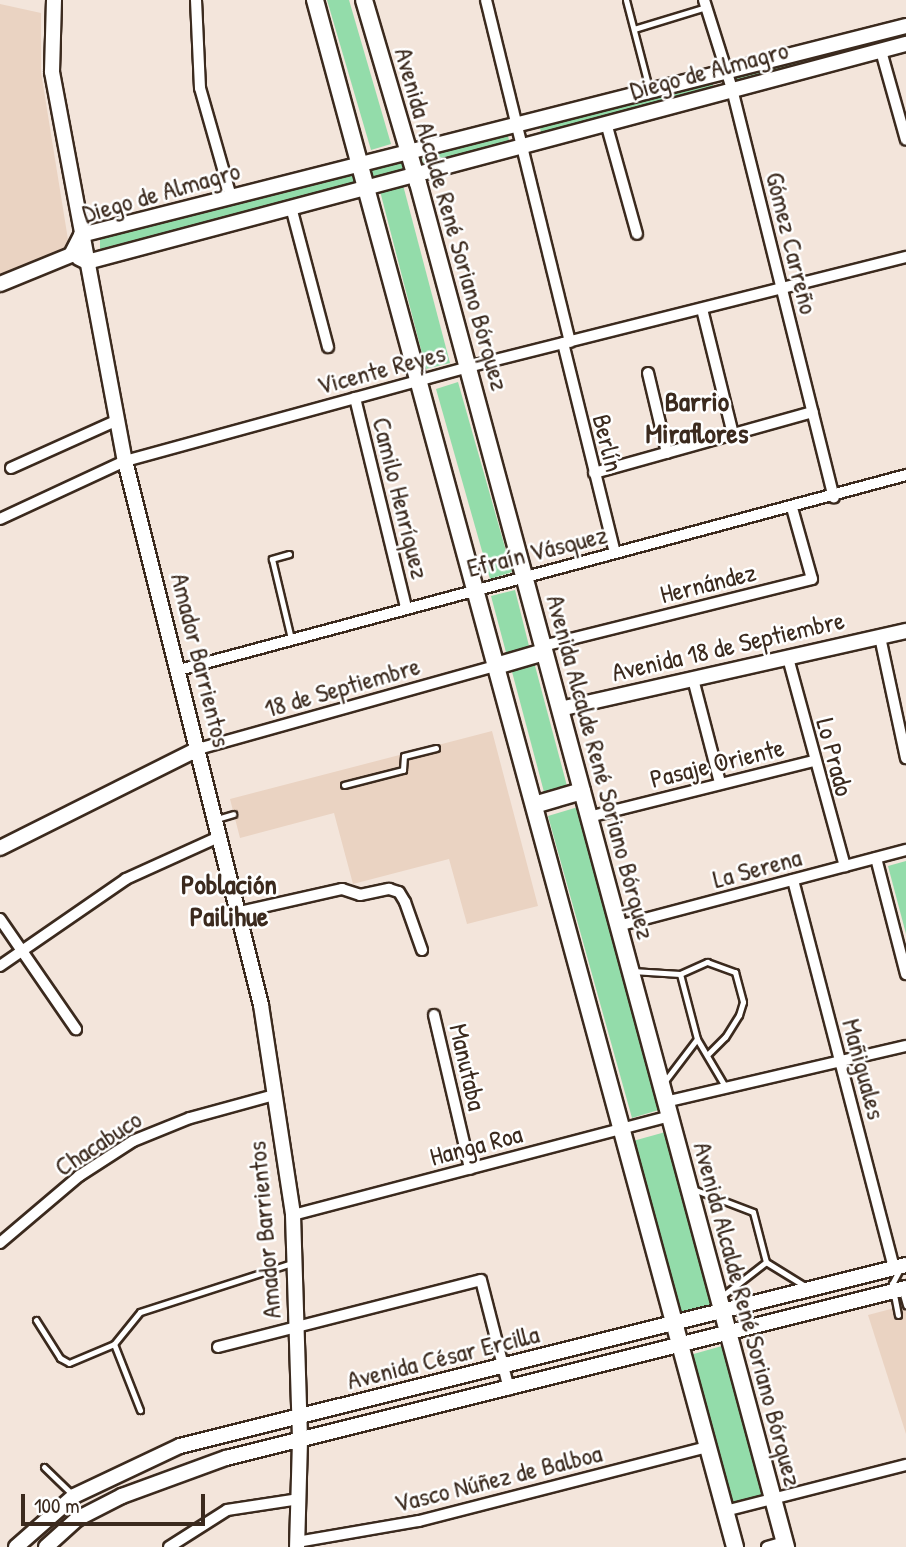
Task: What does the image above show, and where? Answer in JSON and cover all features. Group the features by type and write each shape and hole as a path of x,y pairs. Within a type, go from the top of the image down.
{"main road":[{"path":"315,0 735,1547"},
{"name":"Avenida Alcalde René Soriano Bórquez","path":"364,0 468,367 785,1544"},
{"name":"Amador Barrientos","path":"50,1 52,72 125,461 217,818 261,1005 293,1215 300,1441 297,1544"},
{"name":"Diego de Almagro","path":"906,26 81,235 71,254 87,262 906,44"},
{"path":"231,197 238,222"},
{"path":"0,284 71,254"},
{"name":"Avenida 18 de Septiembre","path":"560,709 906,631"},
{"path":"496,666 544,649"},
{"path":"0,848 198,749"},
{"path":"534,805 582,791"},
{"name":"Avenida César Ercilla","path":"16,1547 74,1496 170,1450 674,1324 721,1305 811,1290 901,1267"},
{"name":"Avenida César Ercilla","path":"46,1547 77,1519 180,1473 900,1290"},
{"path":"170,1450 167,1462 180,1473"},
{"path":"74,1496 77,1519"}],"street":[{"path":"196,0 200,88 231,197"},
{"name":"Berlín","path":"486,0 522,145 594,473 615,553"},
{"name":"Gómez Carreño","path":"705,4 732,89 834,497"},
{"path":"881,51 906,140"},
{"path":"606,123 637,234"},
{"path":"291,207 328,347"},
{"name":"Vicente Reyes","path":"0,519 125,461 468,367 906,257"},
{"path":"702,309 733,434"},
{"path":"648,373 667,453"},
{"name":"Camilo Henríquez","path":"355,398 406,607"},
{"path":"594,473 813,412"},
{"path":"11,468 118,419"},
{"name":"Efraín Vásquez","path":"179,670 406,607 834,497 906,475"},
{"name":"Hernández","path":"544,649 812,579 792,508"},
{"path":"880,637 906,758"},
{"name":"Lo Prado","path":"788,658 814,761 845,866"},
{"name":"18 de Septiembre","path":"198,749 496,666"},
{"path":"693,679 720,783"},
{"name":"Pasaje Oriente","path":"589,817 814,761"},
{"path":"0,966 126,879 221,836"},
{"name":"La Serena","path":"618,926 906,850"},
{"path":"876,858 906,974"},
{"name":"Mañiguales","path":"793,880 841,1061 901,1267"},
{"path":"240,912 342,889 360,895 389,889 399,892 405,902 422,950"},
{"path":"0,919 76,1029"},
{"name":"Manutaba","path":"434,1015 470,1169"},
{"name":"Hanga Roa","path":"293,1215 621,1128 726,1087 906,1046"},
{"name":"Chacabuco","path":"0,1242 79,1176 133,1141 190,1118 274,1095"},
{"path":"218,1347 481,1280 509,1389"},
{"name":"Vasco Núñez de Balboa","path":"297,1544 419,1521 708,1447"},
{"path":"725,1511 773,1501 906,1465"},
{"path":"169,1547 226,1510 299,1499"},
{"path":"767,1547 785,1544"}],"lane":[{"path":"626,0 649,92"},
{"path":"634,29 705,4"},
{"path":"289,554 272,559 291,639"},
{"path":"344,785 403,770 404,756 436,748"},
{"path":"217,818 233,814"},
{"path":"631,971 680,974 707,962 734,972 743,1002 726,1037 707,1055"},
{"path":"680,974 697,1039 726,1087"},
{"path":"661,1085 697,1039"},
{"path":"689,1187 753,1212 766,1262 811,1290"},
{"path":"36,1320 63,1362 114,1344 139,1312 295,1262"},
{"path":"721,1305 766,1262"},
{"path":"901,1267 894,1277 906,1305"},
{"path":"898,1315 900,1290"},
{"path":"114,1344 140,1410"},
{"path":"44,1467 74,1496"}],"shaded area":[{"path":"0,4 41,13 41,72 70,252 0,282"},
{"path":"492,731 538,906 467,924 449,859 353,884 334,813 240,838 230,799"},
{"path":"906,1305 906,1434 868,1315"}],"green space":[{"path":"327,0 349,0 391,144 371,150"},
{"path":"906,30 906,40 737,83 734,73"},
{"path":"711,79 714,89 541,133 540,127"},
{"path":"507,133 510,143 423,166 422,155"},
{"path":"405,159 408,168 370,178 367,169"},
{"path":"354,174 355,183 100,249 100,238"},
{"path":"403,185 450,363 426,369 380,191"},
{"path":"458,382 512,572 490,579 436,389"},
{"path":"515,590 530,650 507,656 491,596"},
{"path":"534,662 567,786 544,792 511,668"},
{"path":"578,807 662,1109 632,1118 548,816"},
{"path":"906,861 906,934 888,866"},
{"path":"669,1131 717,1305 681,1315 633,1141"},
{"path":"722,1346 764,1497 732,1506 690,1355"}],"district":[{"name":"Barrio Miraflores","path":"697,417"},
{"name":"Población Pailihue","path":"229,900"}]}
